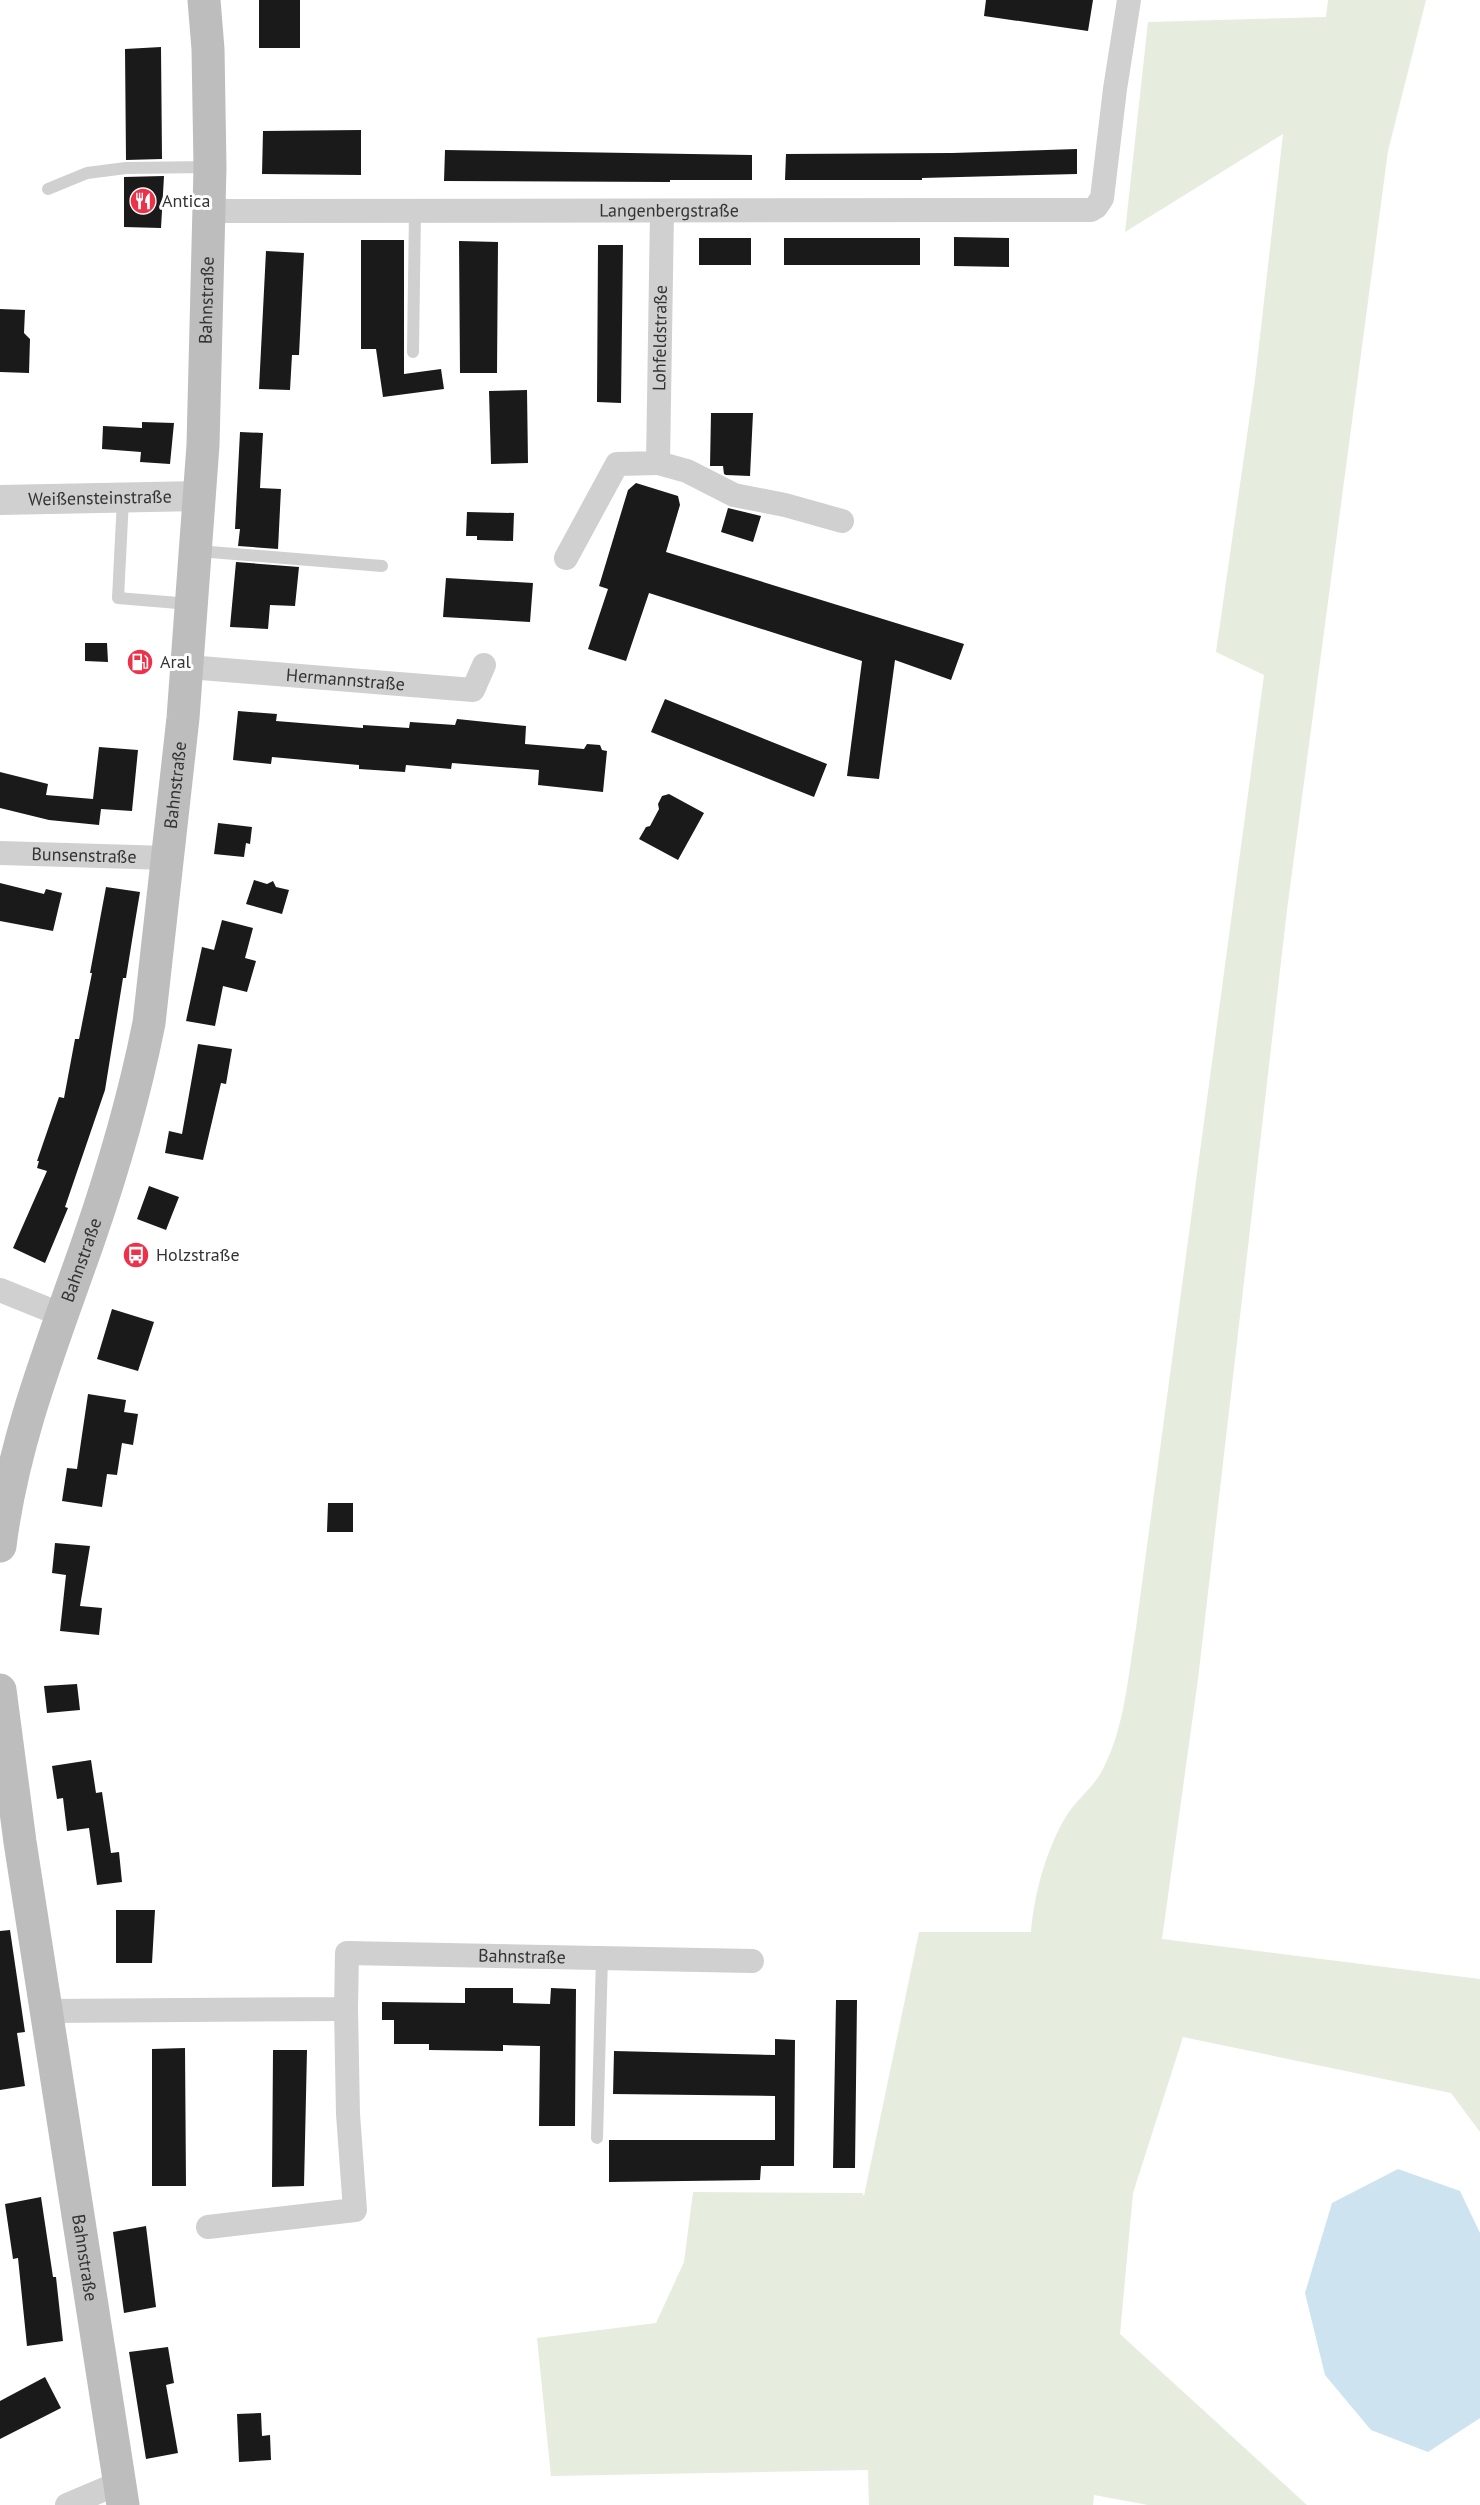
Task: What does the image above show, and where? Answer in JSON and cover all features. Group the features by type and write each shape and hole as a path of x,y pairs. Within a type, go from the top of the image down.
{"main road":[{"name":"Bahnstraße","path":"0,1546 10,1482 26,1421 104,1196 140,1068 149,1023 188,667 200,496 210,166 208,49 204,0"},
{"name":"Bahnstraße","path":"0,1690 10,1843 46,2011 121,2494"}],"street":[{"name":"Langenbergstraße","path":"209,211 1091,210 1100,203 1129,0"},
{"name":"Lohfeldstraße","path":"658,463 662,212"},
{"path":"566,558 617,464 658,463 687,471 734,495 785,505 842,521"},
{"name":"Weißensteinstraße","path":"0,500 200,496"},
{"name":"Hermannstraße","path":"188,667 473,690 484,664"},
{"name":"Bunsenstraße","path":"0,853 168,858"},
{"path":"0,1290 62,1315"},
{"name":"Bahnstraße","path":"208,2227 355,2210 348,2114 347,1953 752,1961"},
{"path":"46,2011 346,2009"},
{"path":"67,2505 121,2494"}],"lane":[{"path":"48,189 87,173 126,168 210,166"},
{"path":"413,352 415,211"},
{"path":"123,497 118,598 192,604"},
{"path":"196,551 382,566"},
{"path":"597,2138 602,1958"}],"shaded area":[{"path":"1328,0 1426,0 1388,151 1287,910 1198,1679 1162,1939 1480,1979 1480,2132 1451,2093 1183,2037 1133,2193 1120,2334 1307,2505 1148,2505 1094,2495 1093,2505 869,2505 868,2470 551,2476 537,2338 656,2323 684,2262 693,2192 862,2193 864,2196 919,1932 1031,1932 1038,1888 1052,1844 1069,1812 1102,1771 1116,1737 1125,1701 1136,1628 1264,675 1216,652 1255,380 1283,134 1125,232 1148,22 1326,17"}],"water":[{"path":"1398,2169 1460,2191 1480,2233 1480,2418 1428,2452 1371,2430 1325,2375 1305,2293 1332,2203"}],"building":[{"path":"259,0 300,0 300,48 259,48"},
{"path":"986,0 1093,0 1088,31 984,16"},
{"path":"161,47 162,159 126,160 125,49"},
{"path":"361,130 361,175 262,174 263,131"},
{"path":"1077,149 1077,174 922,178 922,180 785,180 786,154 952,153"},
{"path":"445,150 752,155 752,180 444,181"},
{"name":"Antica","path":"164,176 161,228 124,227 124,177"},
{"path":"954,237 1009,238 1009,267 954,266"},
{"path":"699,238 751,238 751,265 699,265"},
{"path":"784,238 920,238 920,265 784,265"},
{"path":"361,240 404,240 404,374 441,369 444,389 383,397 376,349 361,349"},
{"path":"459,241 498,242 497,373 460,373"},
{"path":"598,245 623,245 621,403 597,402"},
{"path":"266,251 304,253 299,355 292,355 290,390 259,389"},
{"path":"0,309 25,310 24,333 30,339 29,373 0,372"},
{"path":"527,390 528,463 491,464 489,391"},
{"path":"711,413 753,413 750,476 726,475 723,466 710,466"},
{"path":"142,422 174,423 170,464 140,462 141,452 102,449 103,426 142,428"},
{"path":"240,432 263,433 260,488 281,489 278,549 238,546 240,529 235,529"},
{"path":"636,483 678,496 680,505 666,552 964,644 951,680 895,660 879,779 847,776 862,661 649,593 626,661 588,649 608,589 599,586 628,490"},
{"path":"728,508 761,516 753,542 721,532"},
{"path":"467,512 514,513 513,541 477,540 477,536 466,536"},
{"path":"236,562 299,567 295,606 270,605 268,629 230,627"},
{"path":"446,578 533,583 530,622 443,617"},
{"path":"85,643 107,643 108,662 85,661"},
{"path":"665,699 827,764 814,797 651,732"},
{"path":"238,711 277,714 276,721 363,728 363,725 409,728 410,722 455,725 457,719 526,726 525,744 584,749 587,744 600,745 602,750 607,751 603,792 538,785 539,770 452,763 451,769 406,765 405,772 359,769 359,765 272,757 271,764 233,760"},
{"path":"99,747 138,750 132,811 101,809 99,825 49,820 0,808 0,772 48,784 46,795 93,799"},
{"path":"669,794 704,813 678,860 639,839 646,827 650,826 659,809 658,804 662,796"},
{"path":"218,823 252,827 250,844 246,843 244,857 214,854"},
{"path":"254,880 267,884 273,881 276,887 289,890 282,914 246,904"},
{"path":"0,883 44,894 46,889 62,893 53,931 0,921"},
{"path":"106,887 140,892 105,1090 65,1207 68,1208 45,1263 13,1248 47,1171 37,1168 39,1161 37,1161 59,1097 64,1098 75,1039 79,1039"},
{"path":"222,920 253,928 245,958 256,961 247,992 223,986 215,1026 186,1021 202,947 214,950"},
{"path":"198,1044 232,1049 226,1084 221,1083 203,1160 165,1153 169,1131 182,1134"},
{"path":"149,1186 179,1197 166,1230 137,1219"},
{"path":"112,1309 154,1322 138,1371 97,1359"},
{"path":"88,1394 126,1400 124,1412 138,1414 133,1445 122,1443 117,1475 107,1474 102,1507 62,1501 67,1468 77,1469"},
{"path":"328,1503 353,1503 353,1532 327,1532"},
{"path":"55,1543 90,1546 80,1606 102,1608 99,1635 60,1631 66,1575 52,1573"},
{"path":"77,1684 80,1710 47,1713 44,1686"},
{"path":"91,1760 96,1793 102,1792 111,1853 119,1852 122,1882 97,1885 89,1828 67,1831 63,1798 57,1799 52,1766"},
{"path":"116,1910 155,1910 152,1963 116,1963"},
{"path":"10,1930 25,2032 17,2033 25,2086 0,2090 0,1931"},
{"path":"465,1988 513,1988 513,2003 550,2004 551,1988 576,1989 575,2126 539,2126 540,2046 503,2045 503,2051 429,2050 429,2044 394,2044 394,2020 382,2020 382,2002 465,2003"},
{"path":"836,2000 857,2000 855,2168 833,2168"},
{"path":"775,2039 795,2040 794,2166 761,2166 760,2180 609,2182 609,2140 775,2140 775,2096 613,2094 614,2051 775,2055"},
{"path":"185,2048 186,2186 152,2186 152,2049"},
{"path":"273,2050 307,2050 304,2186 272,2187"},
{"path":"41,2197 53,2277 56,2277 63,2341 27,2346 18,2258 13,2259 5,2204"},
{"path":"146,2226 156,2307 124,2313 113,2232"},
{"path":"168,2347 174,2383 166,2385 178,2453 146,2459 129,2352"},
{"path":"45,2377 61,2408 0,2439 0,2401"},
{"path":"261,2413 262,2436 270,2435 271,2460 239,2462 237,2414"}],"place":[{"name":"Antica","path":"143,201"},
{"name":"Aral","path":"140,662"},
{"name":"Holzstraße","path":"136,1255"}]}
